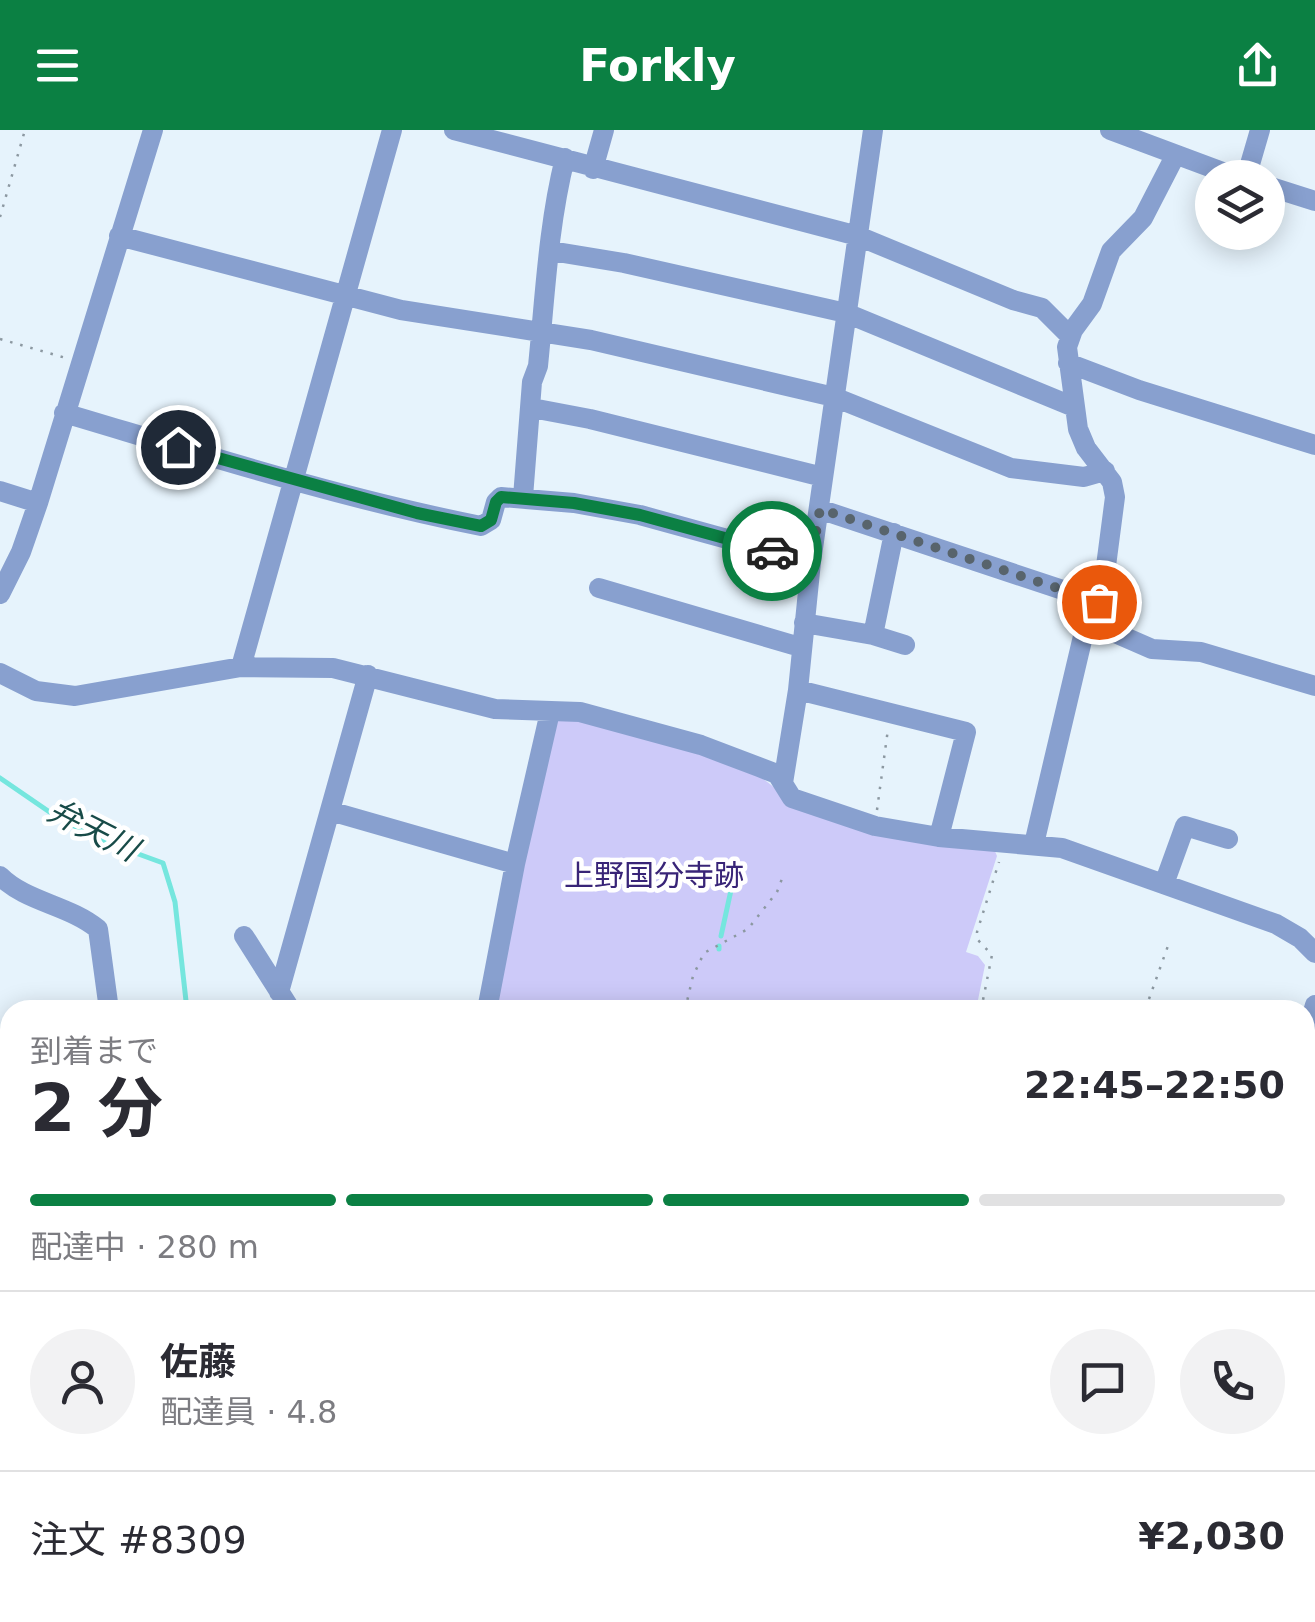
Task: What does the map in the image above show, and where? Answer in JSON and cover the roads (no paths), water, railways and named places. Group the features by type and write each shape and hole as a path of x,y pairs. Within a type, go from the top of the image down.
{"street":[{"path":"0,594 21,552 38,503 152,130"},
{"path":"241,667 392,130"},
{"path":"454,130 858,236 1013,300 1042,308 1070,336"},
{"path":"594,169 604,130"},
{"path":"784,783 822,476 873,130"},
{"path":"1111,130 1195,162"},
{"path":"1249,160 1260,130"},
{"path":"1034,844 1084,632 1099,602 1105,578 1115,497 1114,486 1083,443 1068,363 1070,336 1092,304 1111,251 1147,212 1176,156"},
{"path":"523,497 532,382 551,251 552,211 564,158"},
{"path":"1285,191 1315,201"},
{"path":"119,236 401,310 592,340 834,397 1011,468 1084,477 1105,471"},
{"path":"551,251 624,262 846,313 1074,407"},
{"path":"1068,363 1315,445"},
{"path":"532,408 822,476"},
{"path":"64,413 293,480 481,526 491,520 501,497 523,497 640,515 811,562"},
{"path":"0,491 38,503"},
{"path":"820,509 1099,602"},
{"path":"873,635 894,533"},
{"path":"599,588 800,646"},
{"path":"1090,622 1152,649 1201,652 1315,686"},
{"path":"804,623 905,644"},
{"path":"0,673 36,691 75,696 241,667 333,668 496,710 580,712 701,745 777,774 792,798 875,826 938,837 1062,848 1276,924 1300,938 1315,953"},
{"path":"285,1000 330,811 368,675"},
{"path":"798,690 966,732 938,837"},
{"path":"488,1000 550,712"},
{"path":"330,811 515,864"},
{"path":"1164,884 1185,826 1228,839"},
{"path":"0,876 14,888 66,910 98,929 108,1000"},
{"path":"244,936 284,1000"}],"waterway":[{"name":"弁天川","path":"0,778 100,840 163,863 175,902 186,1000"},
{"path":"721,936 733,881"}],"park label":[{"name":"上野国分寺跡","path":"654,876"}]}
